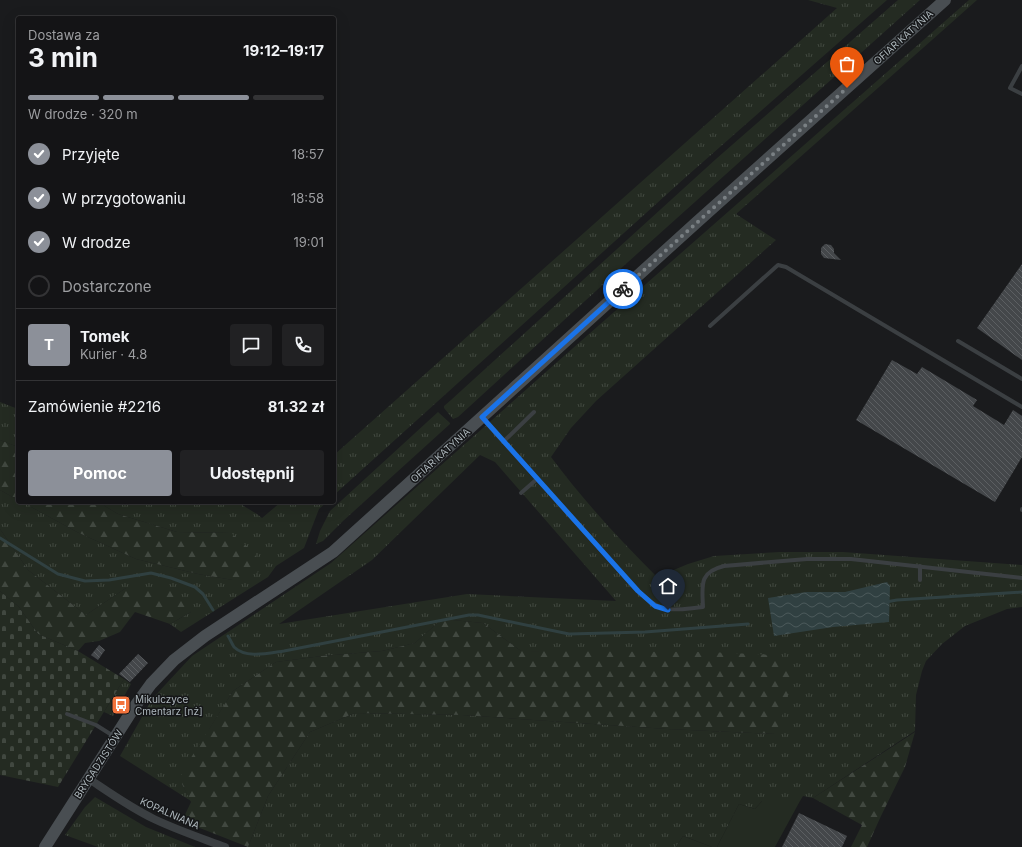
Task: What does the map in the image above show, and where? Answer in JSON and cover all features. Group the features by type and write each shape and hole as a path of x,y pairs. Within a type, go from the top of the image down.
{"street":[{"name":"OFIAR KATYNIA","path":"187,649 333,552 945,0"},
{"name":"BRYGADZISTÓW","path":"45,847 115,737 151,684 161,672 187,649"},
{"name":"KOPALNIANA","path":"89,779 129,806 153,819 225,847"}],"lane":[{"path":"1022,66 1010,88 1022,94"},
{"path":"710,326 778,266 786,267 1022,407"},
{"path":"958,341 1022,379"},
{"path":"503,442 534,412"},
{"path":"482,417 648,601 655,606 668,610 703,607 702,582 705,576 710,571 724,566 807,559 832,559 870,561 1022,578"},
{"path":"521,493 537,479"},
{"path":"920,566 920,580"},
{"path":"67,714 96,725 115,737"}],"green space":[{"path":"808,0 887,0 687,176 336,493 336,453 837,8"},
{"path":"898,0 920,0 458,417 453,419 444,406 716,159"},
{"path":"969,0 977,0 736,214 776,240 596,401 571,428 551,457 602,519 657,577 688,564 714,556 780,552 843,552 1022,565 1022,607 1007,609 965,626 942,644 926,661 916,695 915,731 813,798 803,796 800,801 762,801 755,809 739,804 717,847 712,847 683,836 676,847 248,847 268,796 310,732 355,713 462,715 667,729 776,734 548,652 521,651 483,623 442,619 415,643 382,651 322,656 276,662 233,691 210,728 182,784 191,801 120,756 152,699 192,656 331,563","holes":["480,455 495,462 616,601 467,594 279,624 372,560"]},
{"path":"0,402 16,408 16,446 0,440"},
{"path":"438,412 450,424 323,541 316,544 320,531 330,511"},
{"path":"0,440 16,446 16,499 0,490"},
{"path":"0,490 16,499 16,504 26,504 77,532 136,559 198,574 233,580 231,533 177,532 118,514 101,504 240,504 262,518 279,504 325,504 319,509 304,548 276,566 268,577 181,632 170,624 191,612 126,588 86,615 28,570 0,529"},
{"path":"26,504 101,504 118,514 177,532 231,533 254,552 262,571 233,580 198,574 136,559 77,532"},
{"path":"0,529 28,570 86,615 126,588 173,589 191,612 170,624 135,612 120,632 99,641 85,643 78,651 38,634 19,607 0,591"},
{"path":"0,591 19,607 38,634 78,651 124,679 58,787 0,775"},
{"path":"442,619 483,623 521,651 709,652 772,655 791,676 787,701 776,734 667,729 462,715 355,713 310,732 268,796 248,847 182,821 191,802 182,784 182,772 233,691 276,662 322,656 382,651 415,643"},
{"path":"124,679 131,684 113,716 104,712"},
{"path":"915,732 905,767 867,847 851,847 862,825 813,798"},
{"path":"95,797 146,827 195,847 98,847 65,835 85,807"},
{"path":"762,801 800,801 775,847 717,847 739,804 755,809"},
{"path":"683,836 712,847 676,847"}],"water":[{"path":"887,582 890,586 889,622 833,627 774,636 768,598 806,592 845,592"}],"building":[{"path":"825,244 831,245 834,249 834,253 841,260 824,258 821,254 821,248"},
{"path":"1022,264 1022,360 977,328"},
{"path":"892,360 917,374 922,367 977,400 973,406 1004,425 1013,410 1022,416 1022,457 995,502 856,420"},
{"path":"99,645 105,650 98,660 91,655"},
{"path":"138,654 148,663 130,682 119,674"},
{"path":"799,813 847,836 842,847 782,847"}],"waterway":[{"path":"0,538 58,574 85,581 109,580 151,573 171,578 195,587 203,594 213,610"},
{"path":"886,602 1022,592"},
{"path":"228,636 234,647 239,651 251,654 265,654 469,615 478,615 569,634 645,632 748,624"}],"way so far":[{"path":"623,289 847,88"}],"place":[{"name":"Mikulczyce Cmentarz [nż]","path":"121,705"}],"route":[{"path":"623,289 482,417 638,591 655,606 668,610"}]}
